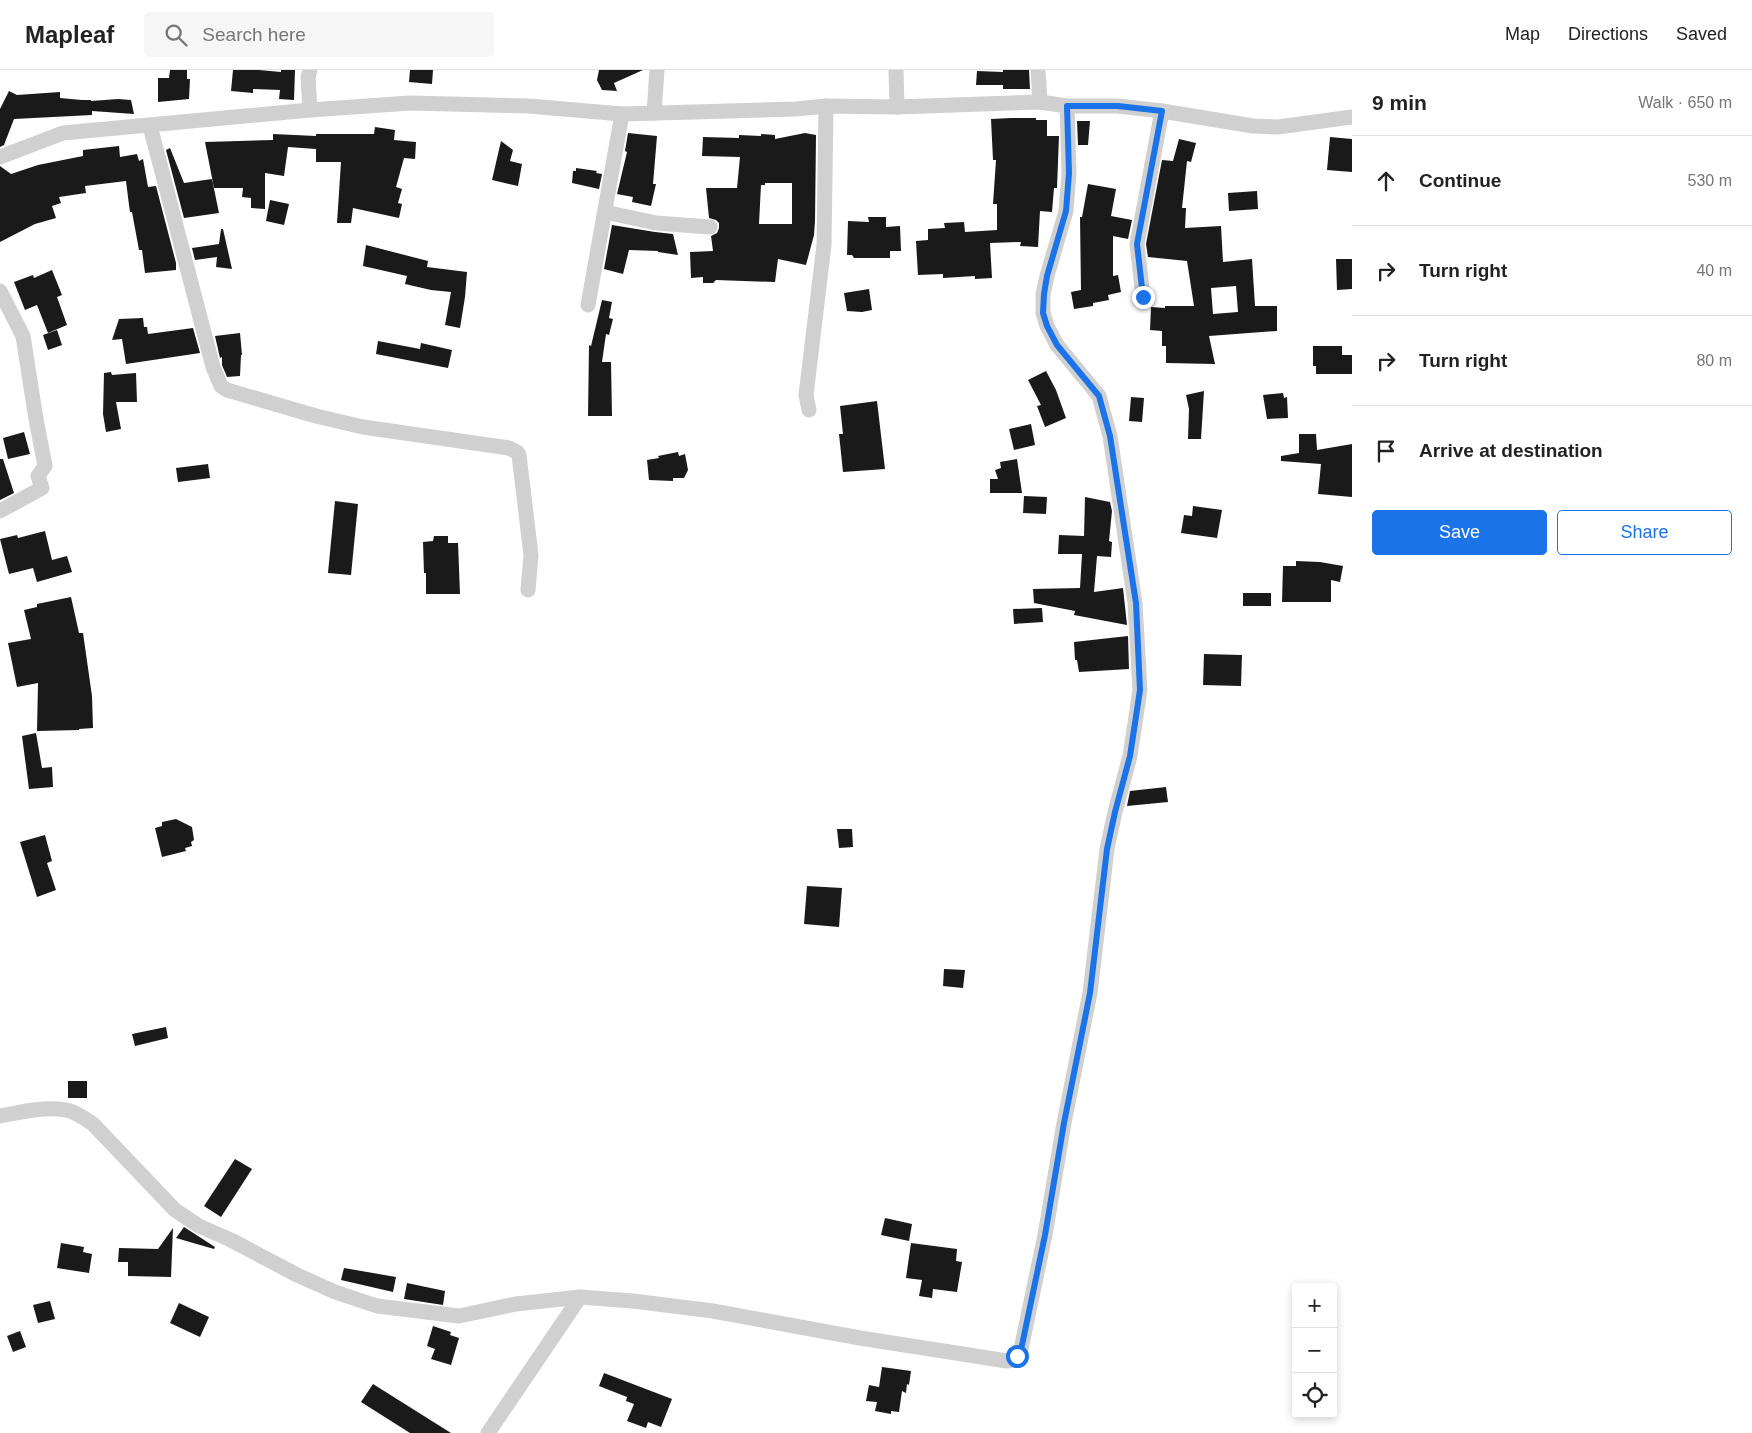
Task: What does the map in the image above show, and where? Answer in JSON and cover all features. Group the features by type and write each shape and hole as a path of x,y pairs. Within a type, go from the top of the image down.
{"street":[{"path":"310,70 308,78 310,110"},
{"path":"654,112 657,70"},
{"path":"896,70 897,106"},
{"path":"1038,70 1040,102"},
{"path":"0,157 63,133 310,110 410,103 529,106 622,114 796,109 826,106 1040,102 1067,106 1118,106 1162,111 1253,126 1278,127 1352,118"},
{"path":"809,410 806,395 824,245 826,106"},
{"path":"0,1116 49,1109 67,1110 80,1116 93,1124 175,1210 199,1226 335,1292 377,1306 459,1316 516,1304 580,1297 633,1301 713,1311 860,1338 1007,1361 1013,1360 1021,1350 1045,1235 1064,1123 1090,993 1107,849 1130,756 1140,690 1136,603 1108,428 1099,396 1057,345 1047,326 1043,313 1047,276 1066,211 1069,173 1067,106"},
{"path":"1143,297 1137,244 1162,111"},
{"path":"588,304 622,114"},
{"path":"150,126 213,367 221,386 227,390 316,416 363,427 509,448 517,452 519,454 531,555 528,590"},
{"path":"605,212 656,223 710,228"},
{"path":"0,290 23,336 45,466 38,476 42,488 0,511"},
{"path":"488,1433 580,1297"}],"building":[{"path":"170,70 187,70 187,79 190,79 189,99 158,102 158,78 169,78"},
{"path":"233,70 281,72 281,70 295,70 294,100 279,99 280,90 253,89 253,93 231,91"},
{"path":"410,70 433,70 432,84 409,82"},
{"path":"599,70 643,70 614,83 617,91 602,90 597,80"},
{"path":"1003,70 1029,70 1030,89 1003,89 1003,85 976,85 977,71 1003,72"},
{"path":"9,91 17,95 60,92 60,98 91,101 131,100 134,114 92,111 92,115 14,119 4,145 0,147 0,109"},
{"path":"991,119 1047,120 1047,136 1059,136 1057,188 1054,188 1052,212 1040,211 1038,247 1020,246 1021,242 990,243 992,278 975,279 975,276 943,278 943,274 918,275 916,241 928,240 928,229 945,228 944,223 964,222 965,232 997,230 997,204 993,204 996,160 993,160"},
{"path":"1077,121 1090,121 1088,145 1078,145"},
{"path":"375,127 395,130 394,140 416,142 415,159 404,158 396,187 402,189 398,203 402,204 399,218 353,208 351,223 337,223 341,162 316,162 316,149 288,147 284,176 265,173 265,209 251,208 251,198 242,197 243,188 214,188 205,142 273,140 273,134 316,136 316,134 374,134"},
{"path":"628,133 657,136 653,184 656,184 651,206 632,202 633,197 617,194 627,152 625,151"},
{"path":"805,133 816,135 814,235 806,265 778,259 775,282 716,280 713,283 703,283 703,277 691,278 690,252 713,251 711,236 717,233 719,228 719,223 716,220 709,218 706,188 737,188 740,157 702,156 703,137 739,138 739,135 761,136 761,134 775,135 775,139","holes":["765,183 792,183 792,224 759,224 761,185 765,185"]},
{"path":"1330,137 1352,139 1352,172 1327,170"},
{"path":"1179,139 1196,143 1191,162 1187,161 1182,208 1186,208 1185,228 1221,226 1223,262 1252,259 1255,306 1277,306 1277,331 1209,336 1215,364 1166,363 1166,346 1162,346 1162,331 1150,330 1151,307 1194,306 1187,261 1148,257 1146,244 1162,160 1173,161","holes":["1236,286 1238,312 1213,314 1211,288"]},
{"path":"501,141 513,150 510,161 522,164 518,186 492,180"},
{"path":"119,146 120,157 137,154 139,161 143,159 148,187 156,186 176,263 176,270 145,273 142,250 139,250 132,212 130,212 126,181 85,186 86,193 59,197 61,203 52,206 56,218 35,224 0,242 0,166 11,174 38,165 83,156 83,150"},
{"path":"170,148 184,183 212,179 219,213 184,218 166,150"},
{"path":"576,168 597,171 596,173 602,174 599,189 572,183 573,171 576,171"},
{"path":"1088,184 1116,189 1111,216 1132,220 1128,239 1113,236 1113,276 1118,275 1121,292 1108,295 1109,300 1093,303 1093,306 1074,309 1071,292 1081,290 1080,217 1082,217"},
{"path":"1257,191 1258,209 1229,211 1228,193"},
{"path":"270,200 289,204 284,225 266,221"},
{"path":"868,217 886,217 886,227 900,226 901,251 890,251 890,258 854,258 852,255 847,255 848,221 869,222"},
{"path":"612,225 673,234 678,255 658,251 629,250 623,274 604,269"},
{"path":"221,229 223,229 232,269 216,267 217,257 195,260 192,248 219,244"},
{"path":"366,245 428,261 427,267 467,272 460,328 445,325 451,292 405,284 407,276 363,266"},
{"path":"1336,259 1352,259 1352,289 1337,290"},
{"path":"52,270 62,295 57,297 67,325 48,333 37,305 25,310 14,282 33,275 34,278"},
{"path":"869,289 872,310 862,312 847,311 844,293"},
{"path":"602,300 612,302 609,318 613,319 609,335 606,334 602,362 611,362 612,416 588,416 589,345 591,346"},
{"path":"143,318 144,327 147,327 148,334 193,328 200,353 126,364 122,339 112,340 119,319"},
{"path":"57,330 62,345 48,350 43,335"},
{"path":"240,333 242,355 240,376 227,377 215,336"},
{"path":"378,341 420,349 421,343 452,350 448,368 376,354"},
{"path":"1313,346 1342,346 1342,355 1352,355 1352,374 1316,374 1316,366 1313,366"},
{"path":"1046,371 1056,390 1066,418 1045,427 1037,406 1041,405 1028,380"},
{"path":"111,372 112,375 136,373 137,402 116,402 121,429 106,432 103,414 104,373"},
{"path":"1204,391 1201,439 1188,439 1189,409 1186,395"},
{"path":"1283,393 1284,398 1287,397 1288,418 1267,419 1263,395"},
{"path":"1131,397 1144,398 1142,422 1129,421"},
{"path":"877,401 885,469 843,472 839,434 843,434 840,406"},
{"path":"1031,424 1035,445 1014,450 1009,429"},
{"path":"24,432 30,454 8,459 3,438"},
{"path":"1299,434 1316,434 1317,450 1352,444 1352,497 1318,494 1321,464 1281,461 1281,456 1299,453"},
{"path":"678,452 679,456 685,454 688,470 684,478 673,478 673,481 649,480 647,460"},
{"path":"0,459 3,459 14,493 0,500"},
{"path":"1017,459 1022,493 990,493 990,479 998,479 995,470 1001,468 1000,462"},
{"path":"208,464 210,478 178,482 176,468"},
{"path":"1024,496 1047,497 1046,514 1023,513"},
{"path":"1085,497 1110,502 1112,511 1109,541 1112,542 1111,557 1097,556 1094,592 1123,588 1127,625 1074,615 1075,611 1034,603 1033,589 1080,588 1082,554 1058,554 1059,535 1084,536"},
{"path":"335,501 358,504 351,575 328,573"},
{"path":"1193,506 1222,510 1217,538 1181,533 1184,515 1192,516"},
{"path":"45,531 52,560 67,556 72,572 37,582 33,568 9,574 0,539 17,535 18,538"},
{"path":"434,536 448,536 448,543 458,543 460,594 426,594 423,542 433,541"},
{"path":"1296,561 1320,562 1343,566 1340,582 1331,580 1331,602 1282,602 1283,566 1296,566"},
{"path":"1243,593 1271,593 1271,606 1243,606"},
{"path":"71,597 79,633 83,633 92,696 93,728 37,731 38,683 17,687 8,643 31,639 24,610 37,607 37,604"},
{"path":"1042,608 1043,622 1014,624 1013,609"},
{"path":"1128,636 1129,669 1079,672 1077,660 1075,660 1074,642"},
{"path":"1204,654 1242,655 1241,686 1203,685"},
{"path":"36,733 42,768 52,767 53,787 29,789 22,736"},
{"path":"1166,787 1168,802 1127,806 1130,791"},
{"path":"176,819 192,827 194,840 191,842 192,846 185,848 186,851 162,857 155,828 162,826 162,822"},
{"path":"837,829 852,829 853,847 839,848"},
{"path":"45,835 52,861 47,863 56,890 37,897 20,842"},
{"path":"807,886 842,888 839,927 804,924"},
{"path":"944,969 965,970 963,988 943,986"},
{"path":"166,1027 168,1038 135,1046 132,1034"},
{"path":"68,1081 87,1081 87,1098 68,1098"},
{"path":"235,1159 252,1169 221,1217 204,1206"},
{"path":"885,1218 912,1224 909,1241 881,1235"},
{"path":"184,1227 215,1247 214,1249 176,1238"},
{"path":"173,1228 171,1277 128,1276 128,1262 118,1262 119,1248 158,1249"},
{"path":"61,1243 84,1247 83,1252 92,1254 89,1273 57,1268"},
{"path":"911,1243 957,1249 956,1261 962,1262 957,1292 933,1289 932,1298 919,1296 922,1280 906,1278"},
{"path":"344,1268 396,1277 393,1292 341,1280"},
{"path":"407,1283 445,1291 443,1305 404,1299"},
{"path":"50,1301 55,1319 38,1323 33,1305"},
{"path":"179,1303 209,1317 200,1337 170,1323"},
{"path":"433,1326 451,1332 450,1335 459,1338 451,1365 431,1359 435,1349 427,1346"},
{"path":"20,1331 26,1347 13,1352 7,1336"},
{"path":"882,1367 911,1371 906,1393 902,1391 899,1412 891,1411 891,1414 875,1411 877,1402 866,1401 869,1385 879,1387"},
{"path":"604,1373 672,1399 661,1427 648,1422 646,1428 627,1421 634,1404 626,1401 627,1397 599,1386"},
{"path":"373,1384 451,1433 410,1433 361,1402"}],"route":[{"path":"1017,1356 1021,1350 1045,1235 1064,1123 1090,993 1107,849 1130,756 1140,690 1136,603 1110,436 1099,396 1057,345 1047,326 1043,313 1047,276 1066,211 1069,173 1067,106 1118,106 1162,111 1137,244 1143,297"}]}
